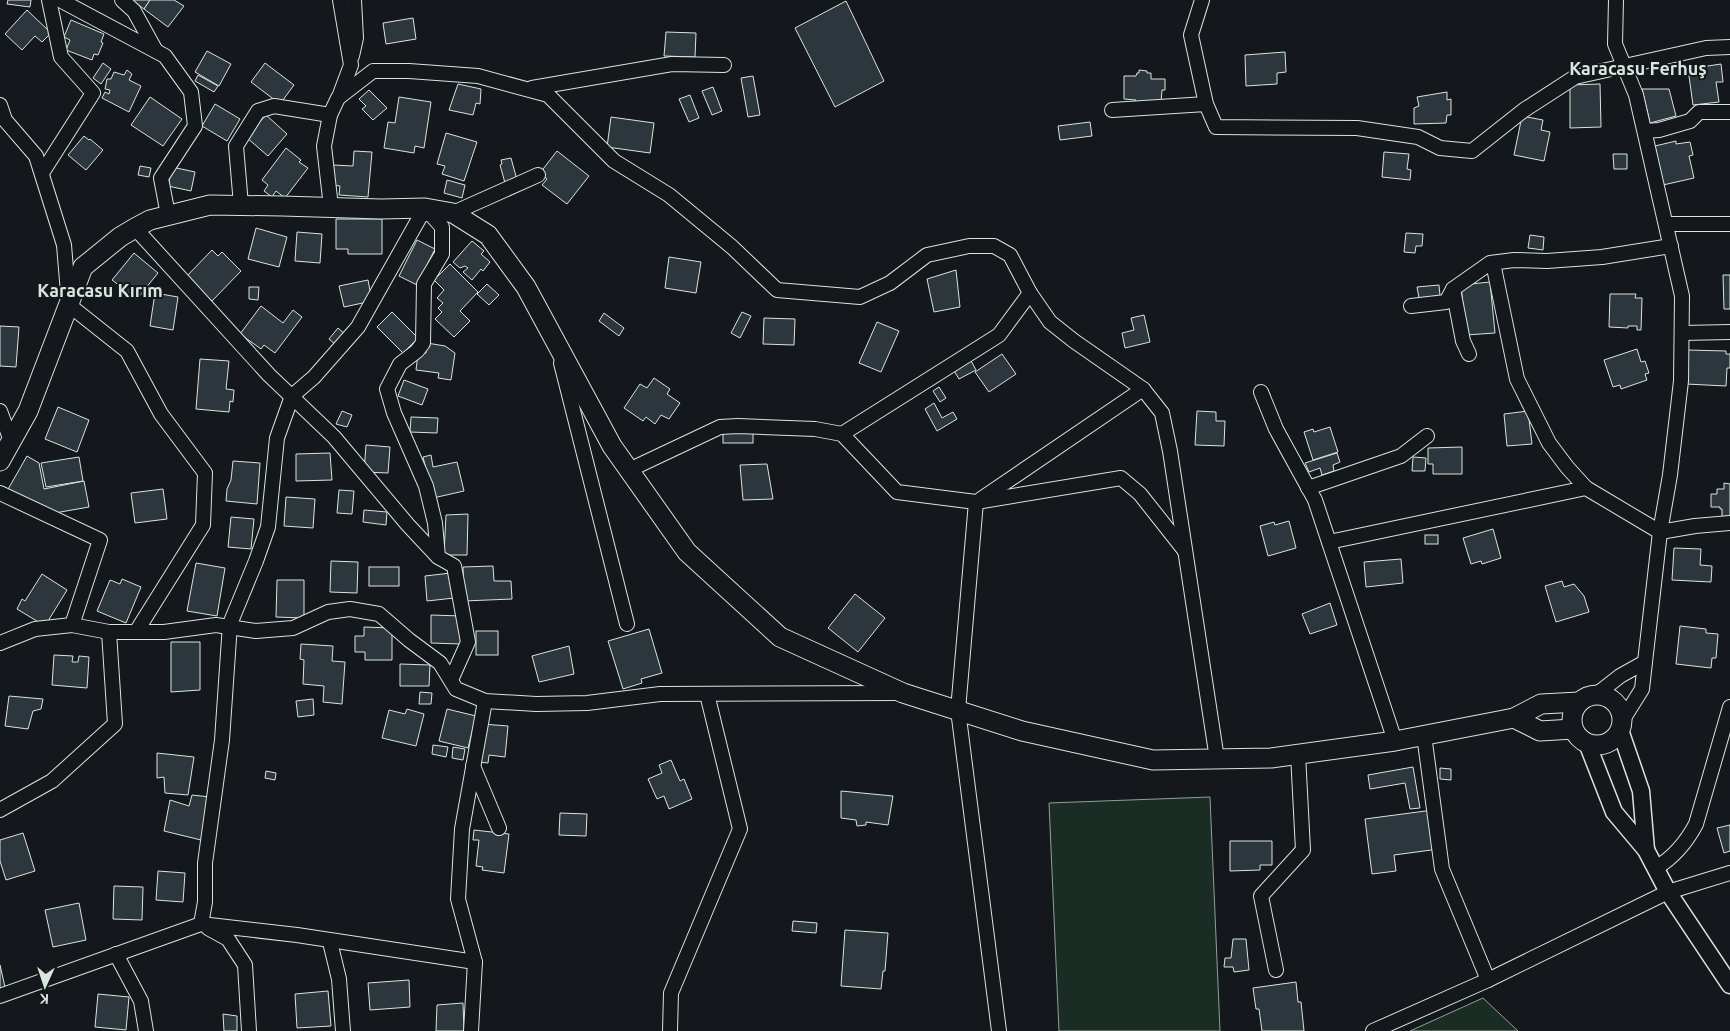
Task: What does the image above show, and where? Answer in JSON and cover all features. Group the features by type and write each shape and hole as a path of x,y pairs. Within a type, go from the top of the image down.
{"main road":[{"path":"0,461 28,411 83,267 120,237 135,228 150,220 210,205 380,209 425,208 453,214 488,234 526,287 612,446 687,552 780,637 903,692 1022,731 1153,760 1271,758 1396,741 1514,718 1541,704 1579,702"},
{"path":"1597,694 1615,702 1621,711 1621,726 1614,738 1606,744 1596,746 1578,738 1573,729 1571,719 1573,710 1579,702 1588,696 1597,694"},
{"path":"1514,718 1540,731 1573,729"}],"street":[{"path":"42,174 93,93 61,57 49,0"},
{"path":"60,0 165,56 191,92 196,126 161,178 168,215"},
{"path":"122,0 134,11 156,51"},
{"path":"340,0 350,64"},
{"path":"331,207 324,146 330,115 350,64 356,38 354,0"},
{"path":"1202,0 1191,35 1206,104 1216,127 1358,128 1418,137 1440,148 1472,151 1524,110 1575,77 1706,48 1730,47"},
{"path":"1616,0 1615,44 1636,95 1682,296 1680,390 1670,475 1660,532 1646,662 1642,689 1621,726 1641,791 1646,850"},
{"path":"527,89 672,64 724,65"},
{"path":"338,98 373,71 409,71 478,76 548,95 614,161 669,195 732,247 777,290 860,297 890,283 927,255 970,246 994,246 1010,254 1030,293 1050,322 1143,389 1162,414 1170,451 1218,759"},
{"path":"1112,110 1206,104"},
{"path":"0,105 2,121 36,156 64,246 69,305 127,351 161,414 205,473 203,524 136,632"},
{"path":"241,205 236,146 258,111 274,106 330,115"},
{"path":"1645,131 1659,130 1690,121 1699,112 1730,112"},
{"path":"453,214 538,175"},
{"path":"201,924 205,902 205,863 222,740 230,627 268,527 277,438 292,396 314,377 358,327 425,208 442,227 442,254 424,284 423,343 417,351 400,364 387,389 394,413 426,486 435,523 438,558"},
{"path":"1666,224 1730,224"},
{"path":"135,228 223,325 334,437 361,472 438,558 454,566 468,642 451,680"},
{"path":"1411,306 1446,302 1454,289 1490,263 1514,260 1547,261 1602,257 1671,246"},
{"path":"1493,263 1516,379 1549,443 1586,488 1660,532 1694,526 1730,523"},
{"path":"1454,289 1463,342 1470,354"},
{"path":"842,434 999,335 1030,293"},
{"path":"1682,333 1730,332"},
{"path":"557,345 627,624"},
{"path":"976,502 1143,389"},
{"path":"1261,392 1276,429 1315,500 1396,741"},
{"path":"0,411 11,442"},
{"path":"629,470 720,427 807,429 842,434 897,492 976,502 1120,478 1140,494 1186,552"},
{"path":"1308,488 1401,456 1427,436"},
{"path":"1329,542 1586,488"},
{"path":"0,493 100,540 72,625"},
{"path":"976,502 958,710 999,1031"},
{"path":"0,643 36,629 72,625 109,632 164,632 216,624 256,631 293,628 328,612 350,609 379,614 408,640 440,663 456,689 485,701 536,704 587,703 660,694 903,692"},
{"path":"0,810 52,781 115,724 109,632"},
{"path":"1597,694 1620,676 1646,662"},
{"path":"670,1031 671,993 740,828 707,694"},
{"path":"471,1031 475,962 458,899 462,828 485,701"},
{"path":"1656,868 1675,855 1696,824 1730,707"},
{"path":"1424,735 1442,869 1488,980"},
{"path":"1586,743 1614,812 1646,850 1668,892 1730,985"},
{"path":"1276,970 1261,896 1303,850 1298,754"},
{"path":"473,765 499,828"},
{"path":"1373,1031 1488,980 1668,892 1730,873"},
{"path":"201,924 228,939 245,966 249,1031"},
{"path":"0,996 201,924 475,962"},
{"path":"330,942 339,980 343,1031"},
{"path":"116,954 141,1001 146,1031"}],"green space":[{"path":"1210,797 1220,1031 1059,1031 1049,803"},
{"path":"1483,998 1518,1031 1410,1031"}],"building":[{"path":"8,0 31,0 30,7 7,4"},
{"path":"132,0 150,0 144,9"},
{"path":"150,0 174,0 184,6 168,27 144,9"},
{"path":"846,1 884,81 835,107 795,28"},
{"path":"27,10 51,33 42,42 35,36 22,50 5,34"},
{"path":"413,18 416,39 386,44 383,23"},
{"path":"71,20 104,34 101,42 103,43 98,55 94,54 92,60 66,50 70,40 64,37"},
{"path":"666,32 696,33 695,57 664,56"},
{"path":"207,51 231,64 219,86 195,72"},
{"path":"1285,52 1286,72 1277,73 1277,84 1246,86 1245,55"},
{"path":"103,63 111,69 101,84 93,78"},
{"path":"265,63 294,85 280,104 251,82"},
{"path":"1721,64 1723,82 1716,82 1719,102 1693,105 1688,69"},
{"path":"127,70 132,74 129,80 141,86 129,112 102,98 105,92 109,94 110,90 105,89 107,79 111,79 114,72 124,75"},
{"path":"1139,70 1151,73 1151,79 1165,79 1165,90 1162,90 1161,103 1135,102 1136,100 1124,99 1124,76 1136,76"},
{"path":"198,75 218,86 214,92 195,81"},
{"path":"753,76 760,115 748,117 741,78"},
{"path":"458,84 481,89 480,104 476,103 473,115 449,110"},
{"path":"1600,84 1601,127 1570,128 1570,85"},
{"path":"713,87 722,111 712,115 702,91"},
{"path":"1642,89 1669,89 1676,116 1650,123"},
{"path":"369,90 387,108 373,120 362,109 366,106 359,99"},
{"path":"1447,92 1447,100 1451,99 1451,115 1447,115 1446,123 1414,124 1414,108 1419,106 1417,97"},
{"path":"690,95 699,118 689,122 679,99"},
{"path":"150,97 182,119 163,146 131,125"},
{"path":"399,97 431,102 424,148 415,146 414,153 384,148 388,122 395,123"},
{"path":"215,104 240,119 227,141 202,126"},
{"path":"266,115 287,134 268,156 246,137"},
{"path":"1522,116 1543,120 1541,130 1550,132 1544,161 1514,155"},
{"path":"611,117 654,123 650,153 607,147"},
{"path":"1090,122 1092,136 1060,140 1058,126"},
{"path":"446,133 477,142 464,181 442,174 445,166 437,164"},
{"path":"84,136 103,150 86,170 68,155"},
{"path":"1676,141 1676,144 1690,142 1693,155 1689,156 1694,178 1663,185 1655,146"},
{"path":"286,148 301,160 299,162 308,168 285,198 276,191 272,197 264,191 268,185 262,180"},
{"path":"354,151 372,152 368,197 339,195 340,186 332,185 333,165 353,166"},
{"path":"557,151 589,176 567,204 542,185 547,179 540,173"},
{"path":"1384,152 1409,154 1407,169 1411,170 1410,180 1382,177"},
{"path":"1613,154 1627,154 1627,169 1614,169"},
{"path":"511,158 517,180 505,183 500,165 502,164 501,160"},
{"path":"140,166 151,168 149,177 138,175"},
{"path":"172,167 195,172 191,191 168,186"},
{"path":"447,180 465,185 462,198 444,193"},
{"path":"336,219 382,219 382,254 348,254 348,249 336,249"},
{"path":"256,228 287,237 279,267 248,259"},
{"path":"297,232 322,234 320,263 295,261"},
{"path":"1406,233 1423,234 1422,246 1416,246 1415,253 1404,252"},
{"path":"1530,235 1544,237 1543,250 1528,248"},
{"path":"417,240 435,249 417,285 399,276"},
{"path":"472,241 484,251 481,254 490,262 472,280 463,272 468,268 465,266 460,268 453,262"},
{"path":"212,250 218,256 222,252 241,271 212,301 186,277"},
{"path":"134,253 158,273 137,299 112,280"},
{"path":"669,257 701,262 696,293 665,288"},
{"path":"450,264 478,292 460,311 470,321 454,337 435,319 442,312 438,308 443,303 437,298 444,290 434,280"},
{"path":"956,270 960,307 934,312 927,279"},
{"path":"1723,275 1730,275 1730,309 1724,309"},
{"path":"368,280 372,301 344,307 339,286"},
{"path":"1490,282 1495,333 1466,335 1461,285"},
{"path":"487,284 499,295 489,305 477,294"},
{"path":"1439,285 1440,296 1419,298 1417,287"},
{"path":"249,287 259,287 258,300 249,299"},
{"path":"155,293 178,297 173,330 150,326"},
{"path":"1610,294 1636,294 1635,298 1642,298 1641,330 1637,330 1637,326 1628,326 1628,328 1609,327"},
{"path":"261,306 283,323 293,310 302,317 275,353 264,345 261,349 240,334"},
{"path":"392,312 418,338 403,353 377,327"},
{"path":"742,312 751,316 740,338 731,333"},
{"path":"604,313 624,328 619,336 599,321"},
{"path":"1144,315 1150,342 1125,348 1122,333 1134,330 1131,318"},
{"path":"764,318 795,319 794,345 763,344"},
{"path":"877,322 899,331 881,372 859,363"},
{"path":"0,326 19,327 16,367 0,366"},
{"path":"338,328 346,335 336,345 329,339"},
{"path":"427,343 445,346 455,353 451,380 438,378 439,373 416,370 418,353 426,353"},
{"path":"1637,349 1641,362 1645,361 1649,373 1645,374 1647,380 1621,389 1620,385 1613,387 1604,360"},
{"path":"1688,350 1726,351 1726,354 1730,354 1730,368 1727,368 1726,386 1686,384"},
{"path":"1002,354 1016,374 989,392 975,372"},
{"path":"200,359 229,361 226,389 234,390 233,402 230,401 229,412 196,409"},
{"path":"970,359 976,370 959,379 953,369"},
{"path":"654,378 670,389 667,394 680,403 669,419 661,415 655,424 646,417 643,421 624,408 640,384 647,388"},
{"path":"404,380 428,389 422,405 398,396"},
{"path":"939,387 946,398 940,402 933,391"},
{"path":"934,403 942,418 953,412 957,419 937,431 925,409"},
{"path":"58,407 89,420 77,452 45,439"},
{"path":"342,411 352,415 347,427 336,424"},
{"path":"1197,411 1216,412 1216,421 1225,421 1224,446 1195,445"},
{"path":"1528,411 1532,444 1507,446 1504,414"},
{"path":"411,417 438,418 437,433 410,432"},
{"path":"1330,427 1338,452 1313,460 1304,432 1313,429 1314,432"},
{"path":"723,431 753,431 753,443 723,443"},
{"path":"366,445 390,447 388,473 364,472"},
{"path":"1462,447 1462,474 1433,474 1433,464 1428,464 1428,448"},
{"path":"330,453 332,480 296,481 296,454"},
{"path":"1337,453 1340,462 1333,465 1334,471 1322,475 1320,468 1309,472 1305,463"},
{"path":"431,455 433,467 457,462 464,491 433,498 423,457"},
{"path":"27,456 39,463 44,489 84,481 89,507 49,514 7,491"},
{"path":"79,457 83,481 46,487 41,463"},
{"path":"1413,457 1426,458 1425,471 1412,471"},
{"path":"233,461 260,463 257,504 226,501"},
{"path":"767,464 773,499 743,500 740,465"},
{"path":"1724,483 1730,484 1730,519 1722,519 1722,509 1720,507 1711,507 1711,494 1717,494 1717,489 1724,489"},
{"path":"163,489 167,519 135,523 131,493"},
{"path":"339,490 354,491 352,514 337,513"},
{"path":"286,497 315,499 313,528 284,526"},
{"path":"364,510 387,512 386,525 363,522"},
{"path":"468,514 467,555 444,555 446,515"},
{"path":"231,517 254,519 251,549 228,547"},
{"path":"1289,521 1296,548 1268,556 1260,526 1274,522 1275,525"},
{"path":"1493,529 1501,558 1482,564 1481,561 1471,564 1463,538"},
{"path":"1425,535 1438,535 1438,544 1425,544"},
{"path":"1674,548 1701,549 1700,565 1712,566 1711,582 1672,580"},
{"path":"1401,559 1403,583 1366,587 1364,562"},
{"path":"331,561 358,562 357,593 330,592"},
{"path":"196,563 225,568 217,616 187,611"},
{"path":"493,566 494,581 511,581 512,599 464,601 463,567"},
{"path":"369,567 399,567 399,586 369,586"},
{"path":"451,573 454,598 427,601 425,576"},
{"path":"42,574 67,590 45,626 17,609 22,599 25,601"},
{"path":"122,579 141,587 126,623 97,611 110,580 120,584"},
{"path":"277,580 304,580 304,618 276,617"},
{"path":"1562,581 1564,587 1574,584 1584,596 1589,612 1556,622 1545,586"},
{"path":"855,594 885,618 858,652 828,628"},
{"path":"1330,603 1337,625 1310,634 1302,614"},
{"path":"431,615 462,616 461,644 431,643"},
{"path":"1680,626 1706,629 1706,633 1718,634 1716,658 1712,658 1711,668 1676,664"},
{"path":"364,627 392,628 392,660 365,660 365,652 355,652 355,636 364,636"},
{"path":"649,629 662,673 641,679 642,683 623,689 608,641"},
{"path":"476,631 498,631 498,655 476,655"},
{"path":"171,642 200,642 200,690 171,692"},
{"path":"301,644 333,646 332,661 345,662 342,704 323,702 324,686 303,684 304,660 300,659"},
{"path":"569,646 574,674 539,682 532,656"},
{"path":"54,655 73,656 72,662 78,662 79,656 89,657 87,688 52,685"},
{"path":"400,664 430,665 429,686 400,686"},
{"path":"420,692 432,693 431,704 419,704"},
{"path":"9,696 43,699 41,709 33,711 28,729 5,726"},
{"path":"313,699 314,715 298,717 296,701"},
{"path":"407,709 424,714 416,746 382,738 389,710 405,714"},
{"path":"447,709 476,716 468,748 439,741"},
{"path":"482,724 508,726 505,757 489,755 488,763 478,762"},
{"path":"433,745 448,747 446,757 432,754"},
{"path":"453,747 465,749 463,760 452,758"},
{"path":"157,753 194,757 188,795 165,793 164,777 157,778"},
{"path":"671,760 680,781 684,779 692,799 669,809 664,796 657,799 648,779 662,773 659,765"},
{"path":"1413,767 1420,808 1410,809 1405,783 1370,789 1368,775"},
{"path":"1440,768 1451,769 1451,780 1440,779"},
{"path":"266,771 276,773 275,780 265,778"},
{"path":"841,791 893,796 888,825 866,822 866,825 857,826 856,820 841,818"},
{"path":"192,795 210,797 201,840 164,831 170,800 189,806"},
{"path":"1433,810 1439,849 1394,855 1396,871 1372,874 1365,819"},
{"path":"560,813 587,814 586,836 559,835"},
{"path":"1730,825 1730,851 1724,853 1717,828"},
{"path":"474,830 509,834 504,873 482,870 483,867 476,866 479,840 473,840"},
{"path":"23,833 35,871 6,880 0,861 0,840"},
{"path":"1230,841 1272,841 1272,865 1260,865 1260,870 1230,871"},
{"path":"158,871 185,873 183,902 156,900"},
{"path":"114,886 143,887 142,920 113,919"},
{"path":"79,903 86,940 53,947 45,910"},
{"path":"793,921 817,923 816,933 792,931"},
{"path":"845,930 888,933 885,971 883,971 881,989 841,986"},
{"path":"1233,939 1246,939 1249,970 1234,972 1233,967 1224,967 1225,958 1231,958"},
{"path":"0,965 5,987 0,988"},
{"path":"409,980 410,1007 370,1010 368,983"},
{"path":"1296,982 1298,1002 1301,1002 1304,1031 1262,1031 1259,1009 1256,1009 1253,988"},
{"path":"328,991 331,1026 297,1028 295,994"},
{"path":"98,994 129,997 126,1030 95,1027"},
{"path":"463,1003 464,1031 436,1031 437,1005"},
{"path":"223,1014 237,1016 237,1031 224,1031"}],"district":[{"name":"Karacasu Ferhuş","path":"1638,69"},
{"name":"Karacasu Kırım","path":"100,291"}]}
